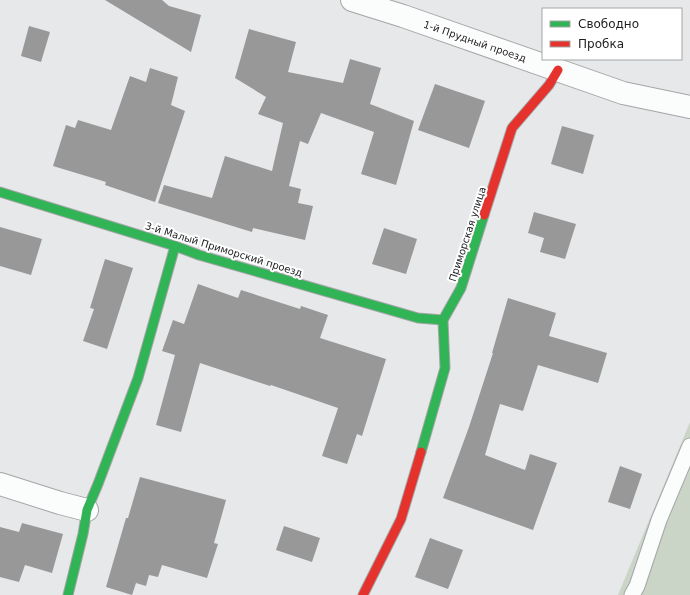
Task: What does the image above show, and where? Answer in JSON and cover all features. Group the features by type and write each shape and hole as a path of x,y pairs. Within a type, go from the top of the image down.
{"street":[{"name":"1-й Прудный проезд","path":"352,0 403,16 623,93 689,111"},
{"name":"Приморская улица","path":"443,320 461,288 512,128 549,85 558,70"},
{"name":"3-й Малый Приморский проезд","path":"0,192 175,246 199,255 410,316 443,320"},
{"path":"68,595 83,534 87,510 138,378 175,246"},
{"path":"363,595 402,519 445,368 443,320"},
{"path":"0,484 87,510"}],"lane":[{"path":"632,595 637,586 659,520 690,446"}],"shaded area":[{"path":"690,422 690,595 618,595"}],"building":[{"path":"105,0 162,0 169,6 201,15 191,52"},
{"path":"29,26 50,32 41,62 21,56"},
{"path":"249,29 296,42 288,72 343,83 350,59 381,68 370,104 414,121 396,185 361,174 374,132 321,113 308,144 300,141 289,186 301,189 298,203 313,206 305,240 253,228 252,232 158,203 164,185 212,198 225,156 272,171 283,123 258,114 266,97 235,78"},
{"path":"150,68 178,77 171,105 185,111 155,202 105,185 106,182 53,166 66,125 75,128 78,120 111,130 130,76 146,82"},
{"path":"435,84 485,101 469,148 418,130"},
{"path":"562,126 594,135 583,174 551,164"},
{"path":"534,212 576,224 565,259 540,252 544,238 528,233"},
{"path":"0,227 42,239 31,275 0,266"},
{"path":"384,228 417,239 406,274 372,264"},
{"path":"105,259 133,268 107,349 83,341 94,309 90,308"},
{"path":"198,284 238,298 241,290 300,309 301,306 328,315 320,338 386,359 362,436 357,434 347,464 322,456 338,408 200,363 181,432 156,425 175,355 162,351 173,320 184,324"},
{"path":"508,298 556,313 549,336 607,353 598,383 538,365 523,411 500,404 485,455 525,470 530,454 557,463 533,530 443,498 469,427 493,353"},
{"path":"620,466 642,474 630,509 608,502"},
{"path":"140,477 226,500 214,543 218,544 207,578 162,565 158,577 149,575 146,586 136,583 132,595 106,587 126,518 128,518"},
{"path":"22,523 63,534 52,573 25,565 19,582 0,577 0,527 19,532"},
{"path":"284,526 320,538 312,562 276,550"},
{"path":"430,538 463,550 448,589 415,577"}],"traffic: fast":[{"path":"0,192 175,246 199,255 418,318 443,320"},
{"path":"421,452 445,368 443,320 461,288 484,215"},
{"path":"68,595 83,534 87,510 138,378 175,246"}],"traffic: jam":[{"path":"484,215 512,128 549,85 558,70"},
{"path":"363,595 401,519 421,452"}]}
